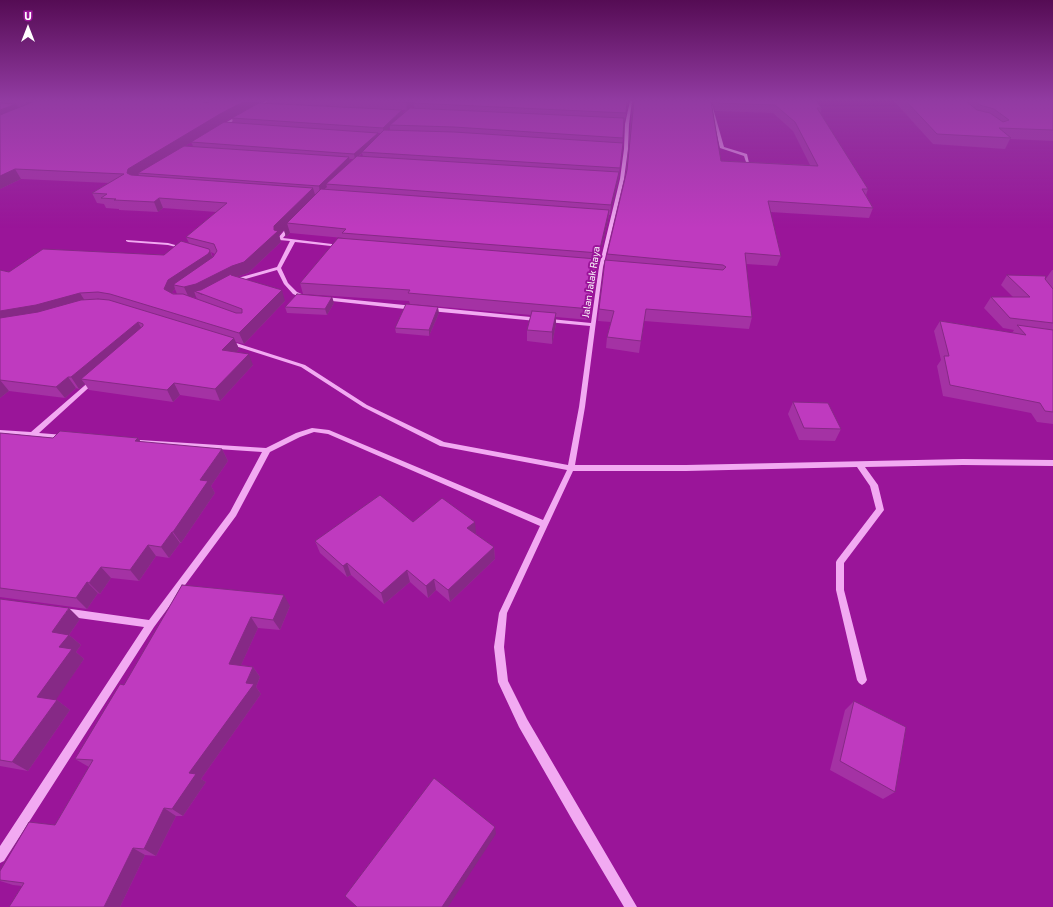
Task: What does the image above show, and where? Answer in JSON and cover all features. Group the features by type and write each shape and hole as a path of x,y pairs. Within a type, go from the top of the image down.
{"street":[{"name":"Jalan Jalak Raya","path":"626,143 622,179 601,267 582,407 571,468 503,613 499,647 503,682 527,730 631,907"},
{"path":"721,143 722,148 746,156 748,162"},
{"path":"619,148 626,149"},
{"path":"614,178 622,179"},
{"path":"606,217 613,218"},
{"path":"296,221 280,238 293,242 348,247"},
{"path":"128,240 168,244 189,250"},
{"path":"293,242 279,268 286,284 295,294 312,298"},
{"path":"593,266 609,268"},
{"path":"227,284 239,279 279,268"},
{"path":"320,299 593,325"},
{"path":"220,340 303,366 366,406 442,444 571,468 686,468 963,462 1053,463"},
{"path":"32,435 97,378"},
{"path":"134,442 267,450 298,435 314,430 329,432 544,524"},
{"path":"0,432 71,438"},
{"path":"0,857 151,624 233,514 267,450"},
{"path":"860,465 874,486 880,510 840,562 840,590 862,680"},
{"path":"53,610 151,624"}],"building":[{"path":"0,143 171,143 128,169 127,173 131,175 313,188 274,226 274,230 278,231 244,262 232,266 196,284 184,287 174,284 213,257 217,251 214,244 186,237 227,203 159,198 154,202 114,200 116,199 101,198 107,194 92,193 124,174 15,169 0,176"},
{"path":"209,143 366,143 354,154"},
{"path":"371,143 623,143 620,168 362,152"},
{"path":"630,143 718,143 721,161 818,166 806,143 839,143 868,189 862,189 873,208 768,201 781,256 745,253 752,317 646,309 641,341 607,337 614,311 599,309 605,260 723,270 726,267 723,265 607,254 627,170"},
{"path":"184,146 349,157 319,186 138,173"},
{"path":"357,156 619,172 611,205 326,184"},
{"path":"321,189 609,210 599,253 342,233 346,229 287,223"},
{"path":"338,238 597,259 591,309 408,293 410,290 300,283"},
{"path":"181,241 209,249 210,251 208,254 168,280 164,289 173,294 183,294 236,313 242,313 242,309 194,291 201,290 233,273 231,275 282,290 239,333 110,294 98,292 80,293 36,305 0,311 0,270 9,272 43,249 164,255"},
{"path":"1007,275 1046,276 1045,279 1053,289 1053,323 1010,318 991,297 1030,297"},
{"path":"297,294 332,297 325,309 285,307"},
{"path":"81,300 109,300 234,338 222,350 249,354 215,389 174,383 167,390 81,379 143,326 143,324 138,322 71,377 68,377 56,387 0,380 0,318 38,312"},
{"path":"406,304 438,307 429,330 395,328"},
{"path":"532,311 556,313 552,332 527,330"},
{"path":"940,321 1026,335 1017,325 1053,330 1053,412 1045,411 1040,403 950,385 944,356 949,356"},
{"path":"793,402 828,403 841,429 804,428"},
{"path":"60,431 138,438 135,441 222,449 200,480 208,481 173,532 161,547 148,545 130,570 101,567 89,583 87,582 76,598 0,588 0,433 53,438"},
{"path":"380,495 413,522 442,498 475,522 467,528 494,547 448,590 434,579 426,586 407,570 381,593 347,563 343,566 315,541"},
{"path":"182,585 284,595 273,620 251,617 229,664 253,667 246,683 254,684 189,773 196,774 172,809 164,808 144,849 133,848 104,907 9,907 24,883 0,880 0,871 29,822 55,825 93,760 75,759 120,684 124,685"},
{"path":"0,599 69,608 52,632 69,635 59,647 72,649 37,697 57,700 12,762 0,760"},
{"path":"854,701 906,727 895,792 840,761"},
{"path":"434,778 495,827 442,907 357,907 345,896"}]}
